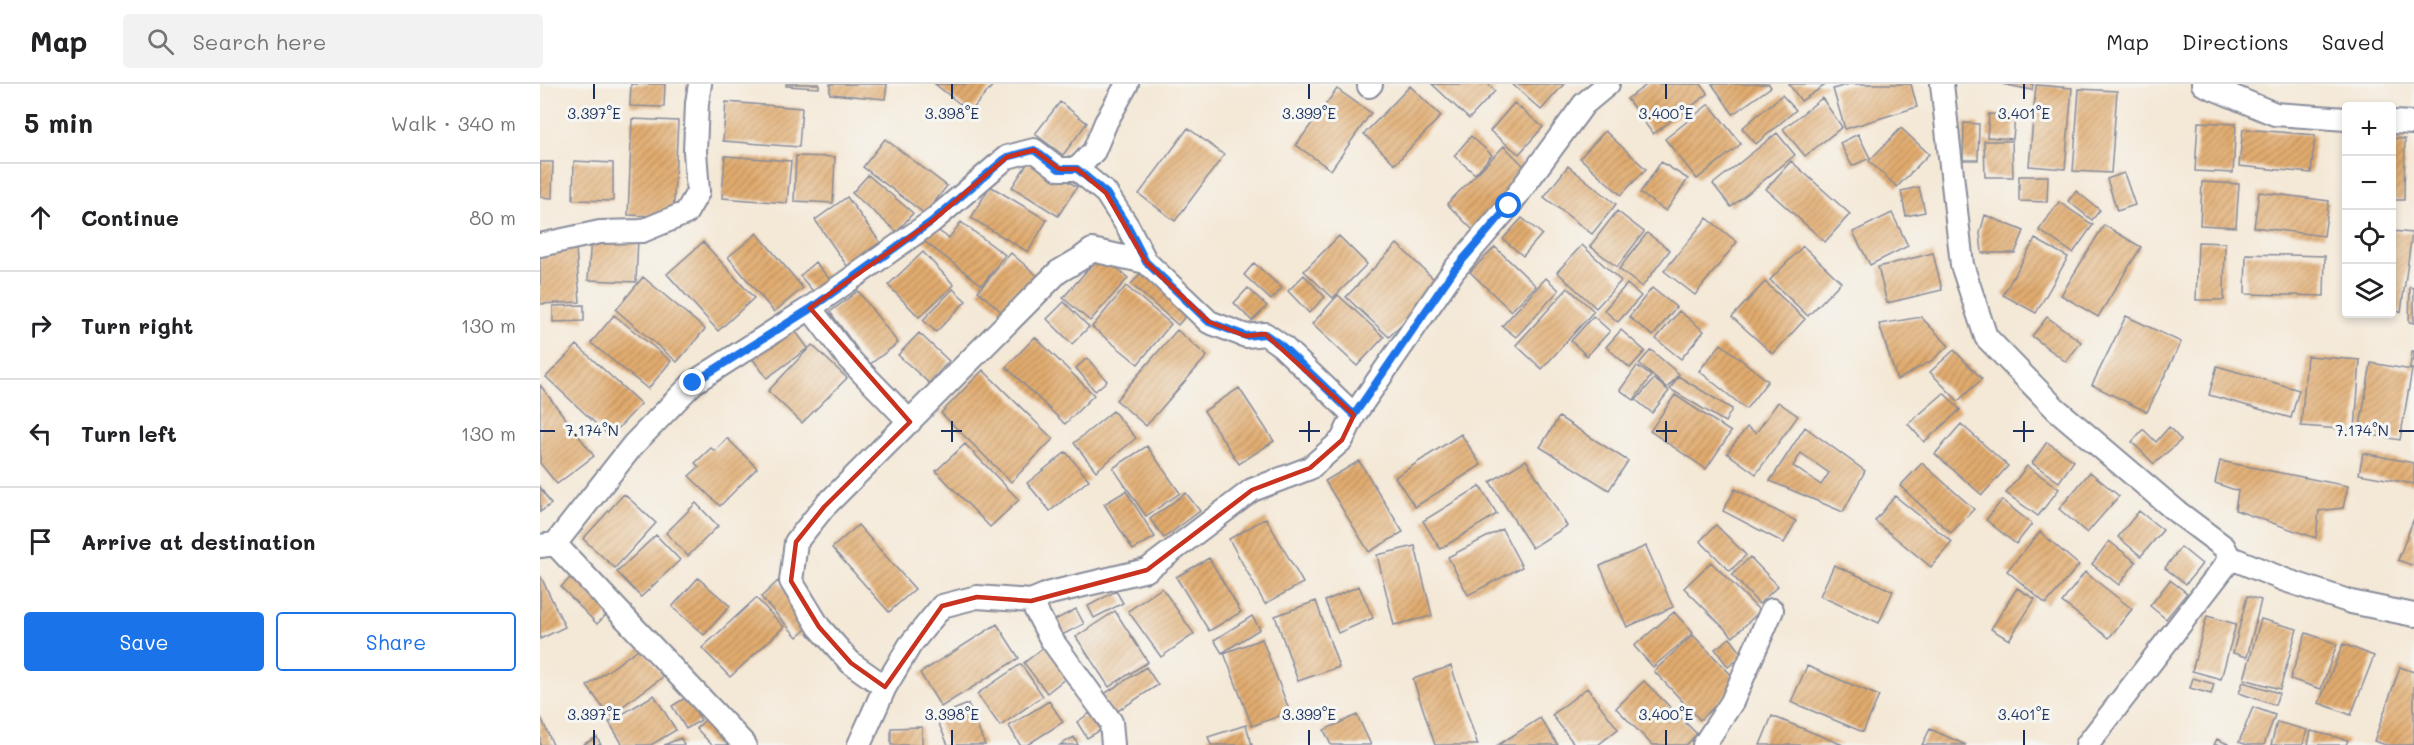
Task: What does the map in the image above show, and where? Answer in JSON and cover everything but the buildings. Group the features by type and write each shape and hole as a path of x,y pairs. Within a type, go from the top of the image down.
{"street":[{"path":"540,246 600,232 642,231 686,213 698,192 695,151 700,84"},
{"path":"1077,169 1094,152 1106,122 1127,84"},
{"path":"860,745 885,687 910,645 942,606 977,597 1031,602 1050,593 1147,570 1252,490 1310,468 1341,440 1354,415 1454,270 1509,206 1584,104 1608,84"},
{"path":"1942,84 1962,265 1986,337 2056,409 2176,511 2224,548 2229,557 2285,580 2351,602 2414,615"},
{"path":"2203,84 2275,114 2342,119"},
{"path":"2396,122 2414,123"},
{"path":"745,745 548,545 633,445 693,383 810,309 931,222 1007,157 1034,150 1059,169 1077,169 1106,193 1128,227 1146,262 1209,322 1246,336 1265,334 1282,346 1354,415"},
{"path":"885,687 851,663 819,627 791,581 796,542 824,507 1058,272 1080,260 1092,250 1146,262"},
{"path":"810,309 849,357 910,422"},
{"path":"2087,745 2225,566 2229,557"},
{"path":"1031,602 1051,639 1112,722 1113,745"},
{"path":"1704,745 1732,702 1772,610"}],"highlighted area":[{"path":"1034,150 1059,169 1077,169 1106,193 1146,262 1209,322 1246,336 1265,334 1354,415 1342,440 1310,468 1252,490 1147,570 1031,601 977,597 942,606 885,687 851,663 819,627 791,581 796,542 824,507 910,422 810,308 931,222 1007,157"}],"route":[{"path":"693,383 810,309 931,222 1007,157 1034,150 1059,169 1077,169 1106,193 1128,227 1146,262 1209,322 1230,328 1246,336 1265,334 1282,346 1354,415 1454,270 1509,206"}]}
